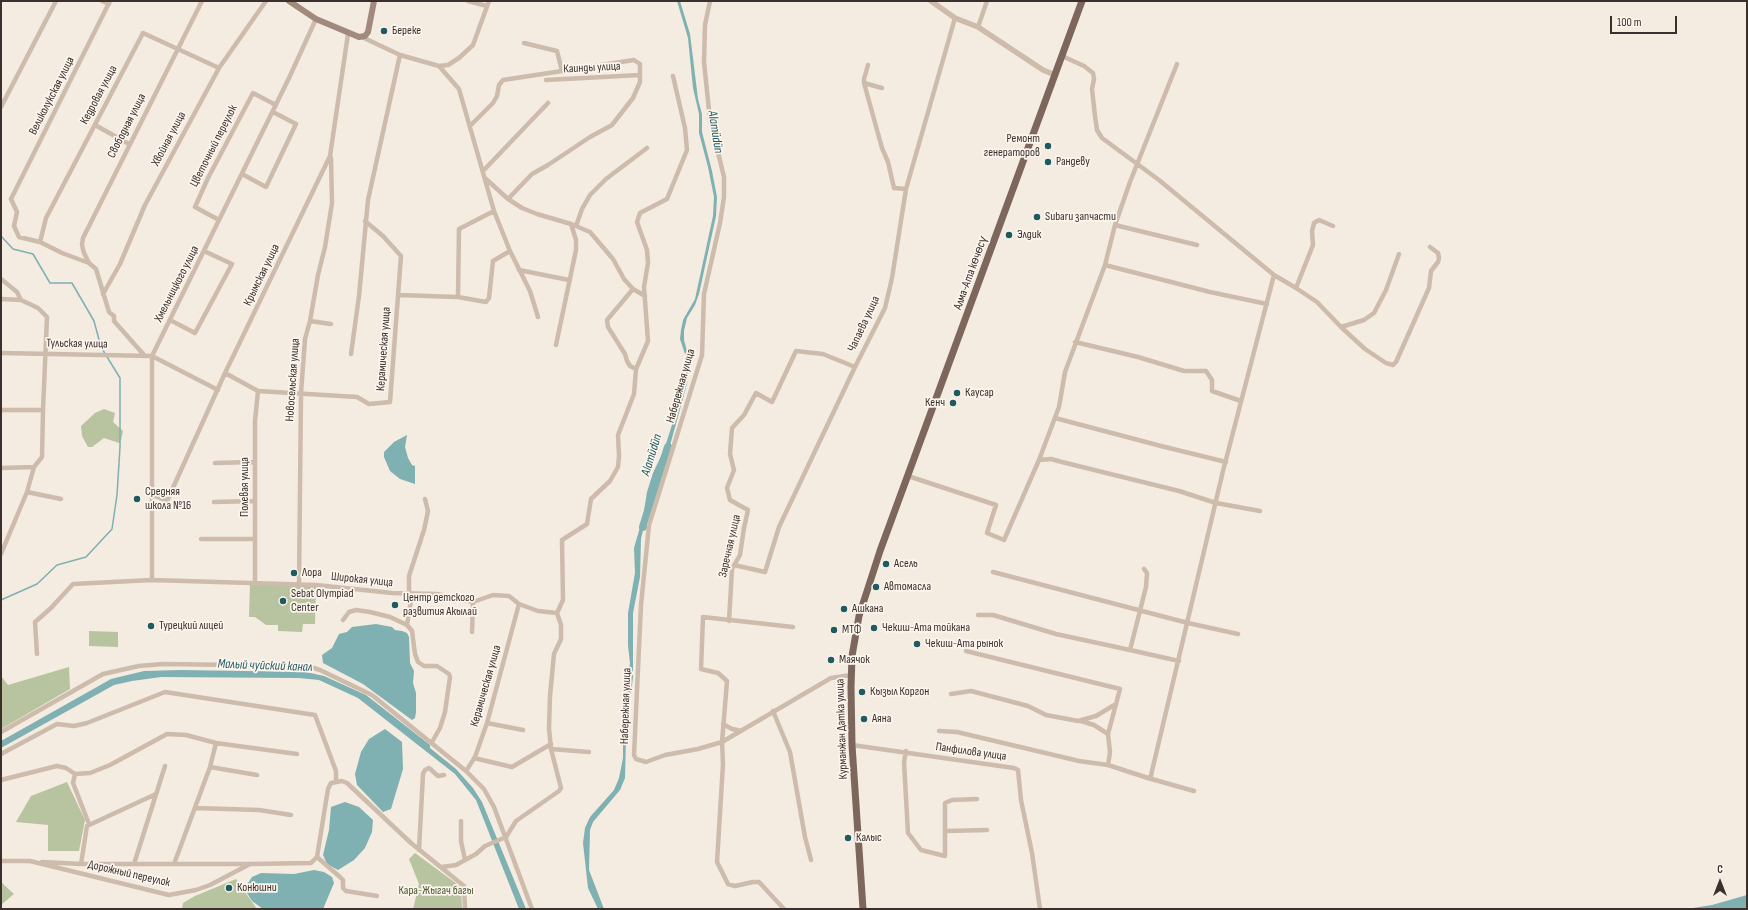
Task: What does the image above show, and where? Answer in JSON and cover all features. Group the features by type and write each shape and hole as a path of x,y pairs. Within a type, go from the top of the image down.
{"main road":[{"path":"289,1 297,3 316,19 355,37 362,37 369,29 374,1"},
{"name":"Алма-Ата көчөсү","path":"880,551 1082,1"},
{"name":"Курманжан Датка улица","path":"863,909 852,744 851,675 854,642 859,616 880,551"}],"street":[{"path":"1,106 56,1"},
{"path":"102,1 109,3"},
{"name":"Свободная улица","path":"144,356 114,321 114,316 109,312 96,269 84,252 82,245 83,238 202,1"},
{"name":"Хвойная улица","path":"103,294 120,264 145,205 219,68 266,1"},
{"path":"362,37 400,55 439,66 448,65 459,58 473,45 488,3 468,1"},
{"name":"Набережная улица","path":"710,1 705,25 704,62 710,120 724,178 724,197 720,224 704,294 702,355 649,525 641,605 634,755 636,759 646,762 666,755 698,749 722,742 831,678 851,675"},
{"path":"931,1 955,18 978,27 1043,70 1055,75"},
{"path":"978,27 987,1"},
{"name":"Великолукская улица","path":"40,242 19,237 14,226 17,212 11,200 109,3"},
{"name":"Чапаева улица","path":"734,565 765,572 779,527 855,367 885,308 892,278 906,189 955,18"},
{"name":"Хмельницкого улица","path":"152,580 152,356 273,112 316,19"},
{"name":"Кедровая улица","path":"40,242 46,218 143,32 219,68"},
{"name":"Крымская улица","path":"151,494 167,501 225,373 330,156 348,34"},
{"path":"524,43 557,51 562,71"},
{"path":"351,354 360,296 365,221 368,200 400,55"},
{"path":"1062,56 1084,66 1093,73 1094,79 1092,89 1097,130 1102,138 1159,180 1274,275 1317,302 1364,349 1386,363 1393,365 1396,362 1429,288 1431,271 1440,258 1438,253 1430,247"},
{"path":"470,126 493,102 497,96 499,85 503,80 634,60 640,64 640,82 633,98 612,125 590,137 532,174 508,199"},
{"path":"908,476 996,505 987,533 1004,540 1039,460 1055,418 1061,401 1063,378 1075,342 1090,309 1105,264 1115,225 1137,164 1177,64"},
{"path":"868,65 864,82 882,148 888,162 894,188 906,189"},
{"path":"439,66 459,89 494,211 510,251 530,291 538,317"},
{"name":"Каинды улица","path":"546,80 640,75"},
{"path":"442,867 456,865 476,854 488,844 504,838 516,821 559,791 561,782 551,746 549,728 554,654 561,639 561,626 557,613 563,600 562,540 587,524 591,499 610,481 618,466 618,435 634,394 636,368 648,341 644,287 648,262 647,250 636,222 640,213 667,198 687,150 685,128 673,76"},
{"path":"864,82 882,88"},
{"name":"Цветочный переулок","path":"219,220 195,207 208,178 252,93 276,105"},
{"path":"483,171 548,103"},
{"path":"242,174 266,187 296,124 273,112"},
{"path":"95,125 129,144"},
{"path":"556,345 576,250 574,225 590,195 606,179 646,148"},
{"name":"Новосельская улица","path":"299,585 301,393 305,339 310,321 318,275 326,247 332,203 330,156"},
{"path":"485,178 508,199 537,214 574,225 590,232 613,259 624,279 633,289 645,296"},
{"path":"458,297 459,229 494,211"},
{"path":"1296,288 1314,245 1312,231 1314,223 1319,220 1333,226"},
{"name":"Керамическая улица","path":"301,393 357,397 369,404 390,402 402,256 398,250 365,221"},
{"path":"1115,225 1197,246"},
{"path":"40,242 62,253 90,262"},
{"path":"170,320 195,333 232,264 204,251"},
{"path":"398,295 458,297 486,302 489,298 493,261 510,251"},
{"path":"1341,327 1364,320 1374,313 1386,290 1399,254"},
{"path":"1105,264 1210,292 1267,304"},
{"path":"519,270 569,280"},
{"path":"1148,778 1151,776 1241,400 1274,281 1274,275"},
{"path":"1,279 17,292 21,300"},
{"path":"633,289 608,320 608,327 625,354 630,366 636,368"},
{"path":"1,299 30,302 47,318 42,458 34,467 27,492 1,554"},
{"path":"310,321 331,324"},
{"path":"1075,342 1138,357 1184,371 1206,371 1212,380 1212,391 1241,400"},
{"name":"Заречная улица","path":"729,621 732,569 740,554 748,510 730,500 727,488 734,470 730,454 732,428 744,415 756,393 772,402 796,351 823,354 855,367"},
{"name":"Тульская улица","path":"1,352 152,356"},
{"path":"152,356 218,390"},
{"path":"225,373 258,391 301,393"},
{"name":"Полевая улица","path":"255,583 255,421 258,391"},
{"path":"1,410 43,410"},
{"path":"1055,418 1226,462"},
{"path":"1039,460 1062,462 1179,491 1216,503 1260,511"},
{"path":"215,463 255,462"},
{"path":"1,468 34,467"},
{"path":"27,492 61,499"},
{"path":"407,625 410,594 409,576 424,530 428,511 425,499"},
{"path":"214,502 255,501"},
{"path":"201,539 255,539"},
{"path":"1130,650 1147,579 1147,573 1144,568"},
{"path":"992,572 1188,623 1238,634"},
{"name":"Широкая улица","path":"37,654 35,622 51,608 73,584 152,580 255,583 410,594 437,594 473,602"},
{"path":"472,632 473,602 493,595 509,596 519,604 538,611 557,613"},
{"name":"Керамическая улица","path":"466,771 474,758 487,723 519,604"},
{"path":"343,620 349,612 356,610 390,617 407,625 412,631 415,654 418,662 424,666 437,666 449,674 450,677 446,712 440,728 432,742"},
{"path":"978,615 993,615 1056,634 1179,661"},
{"path":"784,909 759,882 735,886 728,884 717,862 723,764 722,742 727,680 718,673 701,669 704,617 793,627"},
{"path":"966,651 1120,689 1108,734 1110,752 1108,765"},
{"path":"1,732 103,674 139,666 163,664 307,666 320,670 372,695 432,742 466,771 484,789 494,807 504,838 532,909"},
{"path":"1,754 57,724 74,726 87,723 165,692 315,715 336,772 336,781"},
{"path":"951,694 971,692 1028,706 1046,715 1094,725 1108,734"},
{"path":"1078,721 1096,716 1116,704"},
{"path":"773,711 790,752 805,837 811,860"},
{"path":"487,723 523,730"},
{"path":"723,724 732,729 741,731"},
{"path":"939,731 957,732 1051,755 1108,765 1194,791"},
{"path":"1,780 57,766 66,768 74,774 90,773 110,765 167,734 186,736 216,743 297,754"},
{"path":"174,864 210,767 216,743"},
{"name":"Панфилова улица","path":"852,744 906,751 933,757 1014,768 1018,770 1021,800 1032,853 1040,909"},
{"path":"474,758 512,767 551,746 589,752"},
{"path":"906,751 904,762 908,833 921,850 944,856 946,831 945,803 952,800 977,799"},
{"path":"134,864 165,766"},
{"path":"210,767 256,775"},
{"path":"419,850 423,774 425,770 429,768 438,776 444,775"},
{"path":"74,774 73,783 89,824"},
{"path":"376,896 346,891 343,888 343,880 317,857 328,789 331,783 336,781 347,783 419,850 464,886 465,909"},
{"path":"82,864 87,826 89,824 156,794"},
{"path":"195,808 259,810 291,815"},
{"path":"461,821 461,840 465,860"},
{"path":"946,831 987,830"},
{"name":"Дорожный переулок","path":"1,862 30,860 169,895 196,890 210,885 250,864 311,863 317,857"},
{"path":"30,860 82,864 250,864"}],"green space":[{"path":"104,409 115,413 113,422 123,431 121,440 119,443 104,438 92,447 88,447 82,436 81,426 95,413"},
{"name":"Sebat Olympiad Center","path":"250,584 316,585 315,624 303,624 302,632 278,631 278,625 266,625 255,617 249,617"},
{"path":"89,631 118,632 118,647 89,646"},
{"path":"69,667 70,689 1,729 1,676 8,685"},
{"path":"67,782 85,820 79,851 48,851 48,825 16,822 31,796"},
{"name":"Кара-Жыгач багы","path":"415,853 461,887 462,909 413,909 419,884 409,859"},
{"name":"Конюшни","path":"236,879 257,909 182,909 183,903 195,896"},
{"path":"1,882 14,894 1,905"}],"water":[{"path":"677,1 680,1 690,34 698,99 702,114 702,132 717,197 716,216 699,294 695,305 687,318 684,331 684,340 689,366 687,384 669,449 655,477 641,539 640,577 633,613 633,677 628,702 629,711 626,737 625,778 620,790 593,822 590,830 589,870 604,909 598,909 588,888 583,843 585,828 590,817 614,790 619,778 623,758 623,718 630,663 628,646 628,613 635,573 634,548 643,517 647,492 653,473 664,450 684,387 686,357 680,339 681,330 683,320 695,299 713,216 714,197 699,133 699,114 693,88 688,38"},
{"path":"407,435 405,447 408,458 412,465 415,466 415,484 400,479 390,471 384,457 384,452 394,442"},
{"path":"376,624 392,627 395,630 407,633 409,637 410,663 414,671 413,683 416,693 416,712 415,718 412,720 363,684 323,663 322,655 332,648 339,634 347,632 352,627"},
{"path":"181,670 306,672 324,676 366,695 430,745 430,748 456,769 473,788 482,802 526,909 519,909 476,800 455,774 358,698 319,680 299,678 161,677 132,681 114,685 1,748 1,741 111,679 144,671"},
{"path":"385,729 402,742 403,769 391,809 383,812 357,785 355,774 361,752 369,739"},
{"path":"345,802 359,807 373,820 372,832 365,848 354,860 338,870 327,864 323,855 329,830 331,807"},
{"path":"314,870 324,872 332,877 334,883 323,909 263,909 252,901 247,893 246,886 252,877 261,873 294,874"},
{"path":"1747,895 1747,909 1693,908 1712,905"}],"waterway":[{"path":"1,236 13,249 33,254 50,283 72,283 94,321 101,347 120,378 120,447 117,495 112,529 86,557 57,565 37,584 1,600"},
{"name":"Alamüdün","path":"643,527 668,447"}],"place":[{"name":"Береке","path":"384,31"},
{"name":"Ремонт генераторов","path":"1048,146"},
{"name":"Рандеву","path":"1048,162"},
{"name":"Subaru запчасти","path":"1037,217"},
{"name":"Элдик","path":"1009,235"},
{"name":"Каусар","path":"957,393"},
{"name":"Кенч","path":"953,403"},
{"name":"Средняя школа №16","path":"137,499"},
{"name":"Асель","path":"886,564"},
{"name":"Лора","path":"294,573"},
{"name":"Автомасла","path":"876,587"},
{"name":"Sebat Olympiad Center","path":"283,601"},
{"name":"Центр детского развития Акылай","path":"395,605"},
{"name":"Ашкана","path":"844,609"},
{"name":"Турецкий лицей","path":"151,626"},
{"name":"Чекиш-Ата тойкана","path":"874,628"},
{"name":"МТФ","path":"834,630"},
{"name":"Чекиш-Ата рынок","path":"917,644"},
{"name":"Маячок","path":"831,660"},
{"name":"Кызыл Коргон","path":"862,692"},
{"name":"Аяна","path":"864,719"},
{"name":"Калыс","path":"848,838"},
{"name":"Конюшни","path":"229,888"}],"water label":[{"name":"Малый чуйский канал","path":"265,666"}]}
